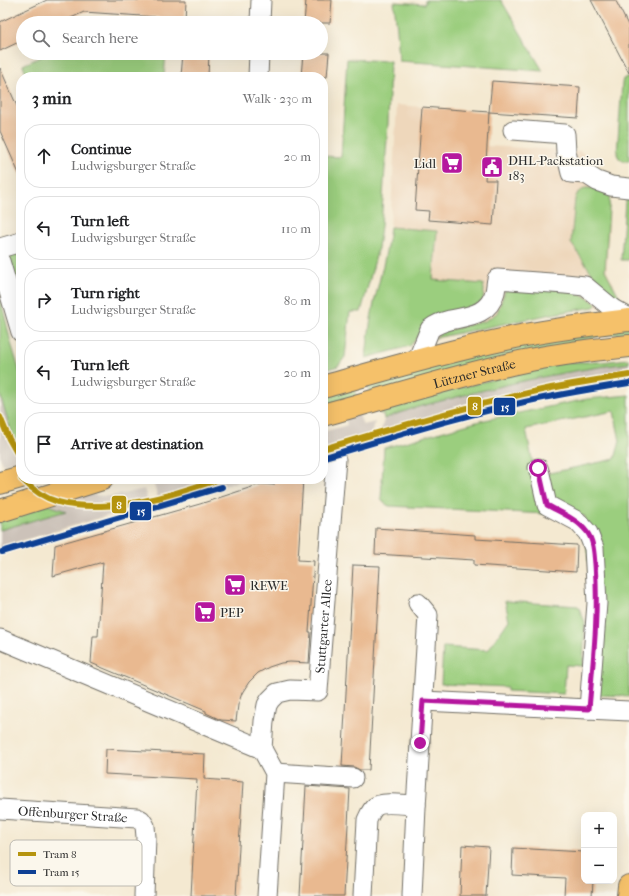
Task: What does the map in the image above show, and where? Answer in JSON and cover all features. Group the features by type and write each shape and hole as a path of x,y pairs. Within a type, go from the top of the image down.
{"main road":[{"name":"Lützner Straße","path":"328,386 513,337 549,330 629,319"},
{"name":"Lützner Straße","path":"328,414 453,378 513,364 568,353 629,346"},
{"path":"0,483 16,478"},
{"path":"0,511 68,484"},
{"path":"628,896 629,886"}],"street":[{"path":"261,16 262,0"},
{"path":"258,72 259,60"},
{"path":"513,130 565,134 566,152 572,173 586,174 597,181 611,186 629,188"},
{"path":"0,248 16,243"},
{"path":"0,261 16,315"},
{"path":"417,361 430,329 441,322 477,314 490,305 495,292 496,279 585,286 613,309 629,319"},
{"name":"Stuttgarter Allee","path":"262,749 264,721 267,705 270,700 277,693 290,690 318,692 336,459"},
{"path":"538,468 547,505 577,521 588,533 594,548 597,602 589,709"},
{"path":"412,896 428,616 418,603"},
{"path":"0,638 262,749 275,773 267,896"},
{"path":"423,701 629,711"},
{"path":"275,773 354,778"},
{"path":"363,896 367,820 372,810 377,805 383,804 416,805"},
{"name":"Offenburger Straße","path":"0,810 137,818 141,820 145,826 146,837 144,896"}],"shaded area":[{"path":"397,105 489,112 487,146 580,151 611,178 607,270 622,302 552,314 435,338 368,357 370,328 374,303 388,244 390,227"},
{"path":"629,363 629,380 575,387 513,400 380,435 384,419 424,405 509,383 572,371"},
{"path":"0,394 16,444 16,460 3,465 0,457"},
{"path":"358,412 363,425 375,422 370,437 364,439 366,444 335,453 335,456 328,458 328,431 347,425 345,417"},
{"path":"154,484 230,484 160,505"},
{"path":"144,489 149,504 0,547 0,530 65,511 48,505 83,493 109,496"}],"green space":[{"path":"425,0 501,0 543,71 399,61 394,2 425,4"},
{"path":"347,59 390,61 388,124 381,226 378,248 361,312 350,312 345,357 338,366 328,369 328,156 341,157"},
{"path":"34,60 165,60 164,72 26,72 23,65"},
{"path":"629,77 629,161 623,161 617,154 622,83 623,79"},
{"path":"585,188 597,188 610,193 605,270 622,302 614,303 571,243 575,199 577,194"},
{"path":"629,198 629,260 621,260 625,202"},
{"path":"390,227 437,231 433,280 483,284 483,301 420,334 410,346 366,358 371,317"},
{"path":"16,250 16,287 9,258 13,251"},
{"path":"515,286 568,290 585,296 597,304 594,307 435,338 441,332 485,321 497,313 505,291"},
{"path":"0,296 16,360 16,444 0,394"},
{"path":"629,327 629,333 604,335 582,340 370,394 367,382 453,358"},
{"path":"629,359 629,363 521,381 420,406 384,419 383,414 380,414 378,407 566,362 601,362"},
{"path":"353,386 357,398 328,407 328,394"},
{"path":"629,395 629,696 597,695 585,516 389,506 381,499 384,448 480,421 587,399","holes":["614,411 620,441 615,459 535,475 526,429"]},
{"path":"48,505 66,511 0,530 0,519"},
{"path":"505,601 578,606 585,622 583,666 566,665 564,694 507,691 507,687 441,684 443,647 488,650 509,620"}],"building":[{"path":"47,0 186,0 185,16 142,16 84,12 75,16 16,16 16,43 0,51 0,22"},
{"path":"306,0 332,0 330,23 328,23 328,16 305,16"},
{"path":"591,0 615,0 617,3 629,27 629,73"},
{"path":"329,53 327,72 301,72 302,60 328,60"},
{"path":"182,60 209,60 208,72 181,72"},
{"path":"0,68 16,104 16,167 0,131"},
{"path":"492,81 580,87 578,118 489,112"},
{"name":"Lidl","path":"422,107 489,112 485,180 496,180 493,225 428,220 429,211 415,210"},
{"name":"PEP","path":"261,484 303,484 298,560 314,561 309,632 311,632 309,663 281,663 258,673 249,682 242,693 238,705 236,721 221,720 206,713 206,711 91,663 93,636 98,636 103,562 53,576 55,545 200,504"},
{"path":"376,528 475,535 475,539 577,545 576,572 474,565 474,560 375,554"},
{"path":"353,565 380,566 369,770 360,770 354,767 342,766"},
{"path":"106,749 205,754 204,779 243,782 236,896 191,896 197,779 105,774"},
{"path":"306,786 350,789 344,896 300,896"},
{"path":"462,845 489,847 486,896 460,896"},
{"path":"513,848 581,852 581,884 593,884 592,896 564,896 565,878 512,875"}],"tram line":[{"name":"8","path":"328,448 493,401 551,388 629,375"},
{"name":"15","path":"328,456 492,410 558,395 629,383"},
{"name":"8","path":"0,417 16,451"},
{"name":"8","path":"28,484 48,498 58,502 78,506 101,506 132,503 176,493 204,484"},
{"name":"15","path":"2,552 222,487"}],"place":[{"name":"Lidl","path":"452,163"},
{"name":"DHL-Packstation 183","path":"492,167"},
{"name":"REWE","path":"235,585"},
{"name":"PEP","path":"205,612"}],"route":[{"path":"420,743 423,701 589,709 597,602 594,548 588,533 577,521 547,505 538,468"}]}
